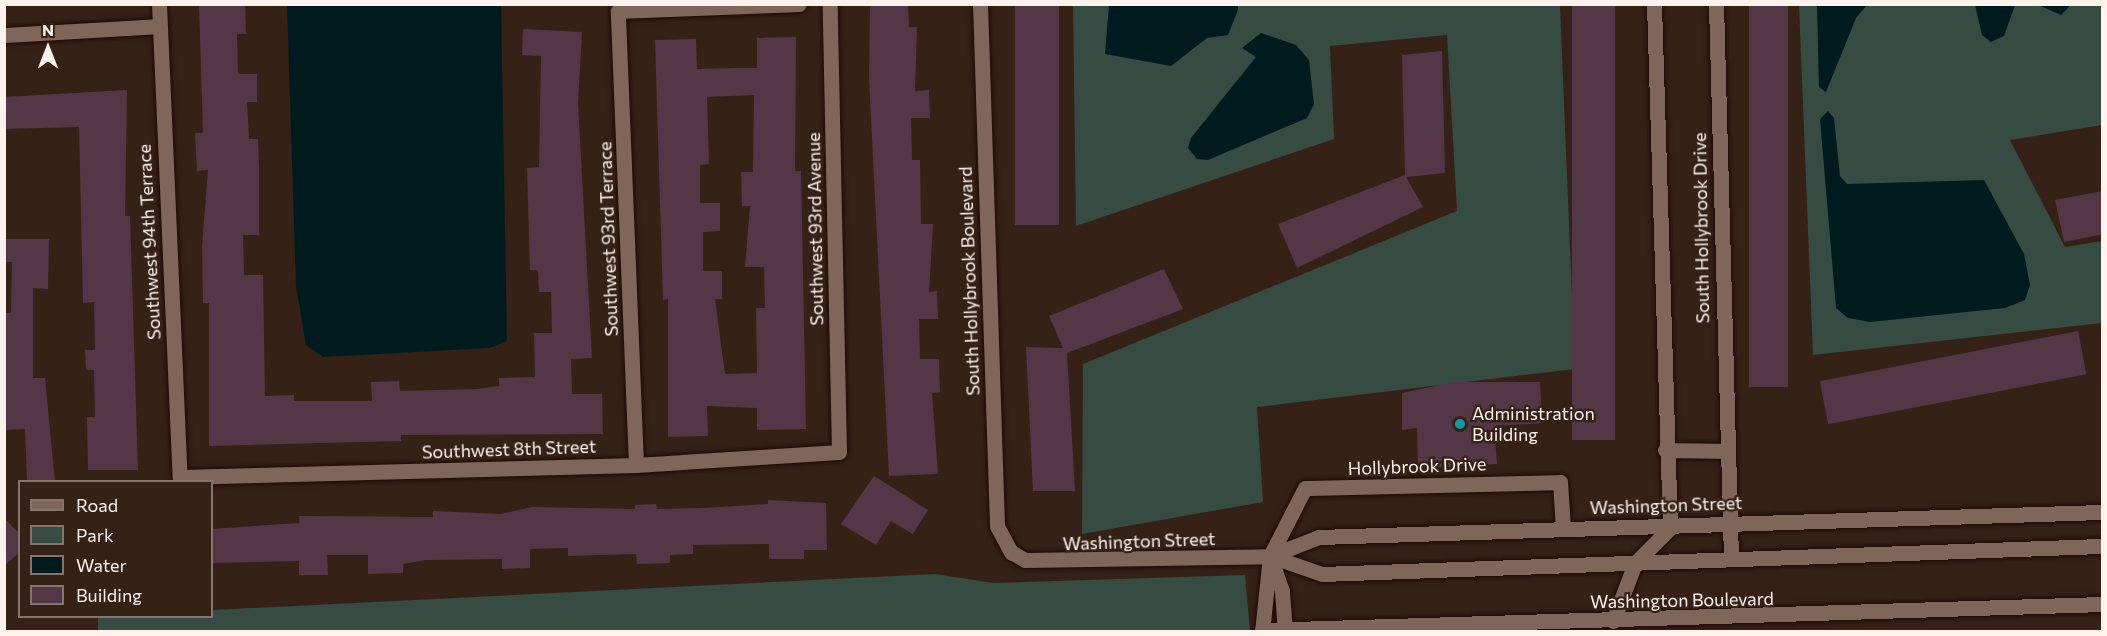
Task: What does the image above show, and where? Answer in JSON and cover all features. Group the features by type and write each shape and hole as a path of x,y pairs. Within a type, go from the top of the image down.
{"street":[{"name":"Southwest 94th Terrace","path":"159,4 158,27 180,477"},
{"name":"Southwest 93rd Terrace","path":"636,465 618,11 799,4"},
{"name":"Southwest 93rd Avenue","path":"830,4 839,452"},
{"name":"South Hollybrook Boulevard","path":"980,4 997,526 1011,552"},
{"path":"1613,621 1635,563 1670,528 1665,450 1654,4"},
{"name":"South Hollybrook Drive","path":"1716,4 1731,558"},
{"path":"4,35 158,27"},
{"path":"1665,450 1728,451"},
{"name":"Southwest 8th Street","path":"180,477 636,465 839,452"},
{"name":"Hollybrook Drive","path":"1262,631 1270,556 1305,488 1560,482 1563,528"},
{"name":"Washington Street","path":"1011,552 1055,563 1270,556 1318,537 1563,528 1730,526 1761,520 2103,512"},
{"name":"Washington Street","path":"1270,556 1322,574 2103,546"},
{"path":"1270,556 1282,591 1285,630"},
{"name":"Washington Boulevard","path":"1262,631 2103,604"}],"green space":[{"path":"1073,5 1560,5 1575,369 1257,407 1263,502 1082,534 1083,364 1457,211 1447,35 1330,46 1334,139 1076,226"},
{"path":"1799,5 2102,5 2102,125 2010,140 2065,247 2102,241 2102,323 1813,355"},
{"path":"935,574 993,583 1245,575 1250,631 98,631 98,618 213,618 213,610"}],"water":[{"path":"1238,4 1238,10 1228,35 1207,38 1171,66 1105,54 1109,5"},
{"path":"287,5 501,5 507,341 489,348 323,357 306,345 296,286"},
{"path":"1817,5 1867,5 1856,18 1826,92 1819,87"},
{"path":"1975,5 2015,5 2004,36 1991,42 1982,35"},
{"path":"2038,5 2071,5 2061,15"},
{"path":"1261,33 1296,45 1309,60 1314,104 1307,118 1208,160 1197,159 1188,148 1191,138 1256,57 1242,48"},
{"path":"1828,111 1834,118 1840,176 1847,184 1984,180 2024,254 2030,285 2025,300 2005,308 1870,322 1848,318 1836,308 1820,119"}],"building":[{"path":"199,4 245,4 246,34 237,34 238,74 257,74 257,102 247,102 249,139 258,139 259,235 243,235 244,275 263,275 265,396 294,395 294,401 372,401 371,382 399,381 400,391 477,389 499,386 499,378 535,377 534,333 552,333 551,292 539,292 538,270 530,270 527,168 539,167 541,56 522,55 523,29 582,32 578,103 592,358 571,359 572,394 602,394 603,434 401,435 401,441 209,446 209,303 203,303 202,246 208,170 197,171 195,133 203,133"},
{"path":"870,4 908,4 909,27 917,27 915,91 929,90 930,118 911,118 912,160 920,160 921,224 933,224 929,292 937,291 938,319 919,319 920,359 939,359 940,392 932,393 938,474 889,476 869,78"},
{"path":"1015,4 1059,4 1059,225 1015,225"},
{"path":"1572,4 1615,4 1615,440 1572,440"},
{"path":"1749,4 1788,4 1788,387 1749,387"},
{"path":"796,37 795,171 801,171 806,429 757,430 757,408 707,406 708,436 668,437 668,299 663,300 655,40 696,39 697,69 757,68 757,38","holes":["754,95 753,172 741,172 742,206 750,206 745,267 764,267 765,308 756,308 757,373 725,374 715,299 722,299 722,271 703,271 703,232 720,231 720,203 700,203 700,165 709,164 707,97"]},
{"path":"1442,51 1445,173 1406,177 1423,207 1297,268 1278,224 1405,175 1402,55"},
{"path":"127,90 125,216 130,216 138,470 88,470 87,417 95,417 94,370 86,370 85,350 95,350 94,302 83,303 79,127 4,129 4,97"},
{"path":"2103,191 2103,234 2064,242 2055,200"},
{"path":"4,239 49,239 48,289 33,288 33,378 45,378 55,480 27,480 25,429 4,430 4,313 11,313 12,262 4,262"},
{"path":"1164,269 1183,309 1067,353 1075,491 1033,491 1026,347 1063,348 1049,316"},
{"path":"2078,331 2086,374 1828,424 1820,381"},
{"name":"Administration Building","path":"1454,382 1540,382 1542,423 1494,426 1497,464 1418,468 1417,428 1402,430 1402,393"},
{"path":"874,476 928,510 913,534 891,521 876,545 841,524"},
{"path":"768,500 826,503 827,550 804,550 804,559 769,559 769,544 693,545 693,554 670,555 670,563 637,564 636,554 568,556 568,548 530,549 530,568 502,569 502,559 426,560 403,564 403,573 368,574 368,555 327,555 328,575 299,575 299,561 213,563 213,529 299,523 299,516 433,517 433,511 501,514 532,507 635,509 635,505 656,504 657,509 768,504"},
{"path":"4,518 18,532 18,554 4,566"}],"place":[{"name":"Administration Building","path":"1460,424"}]}
